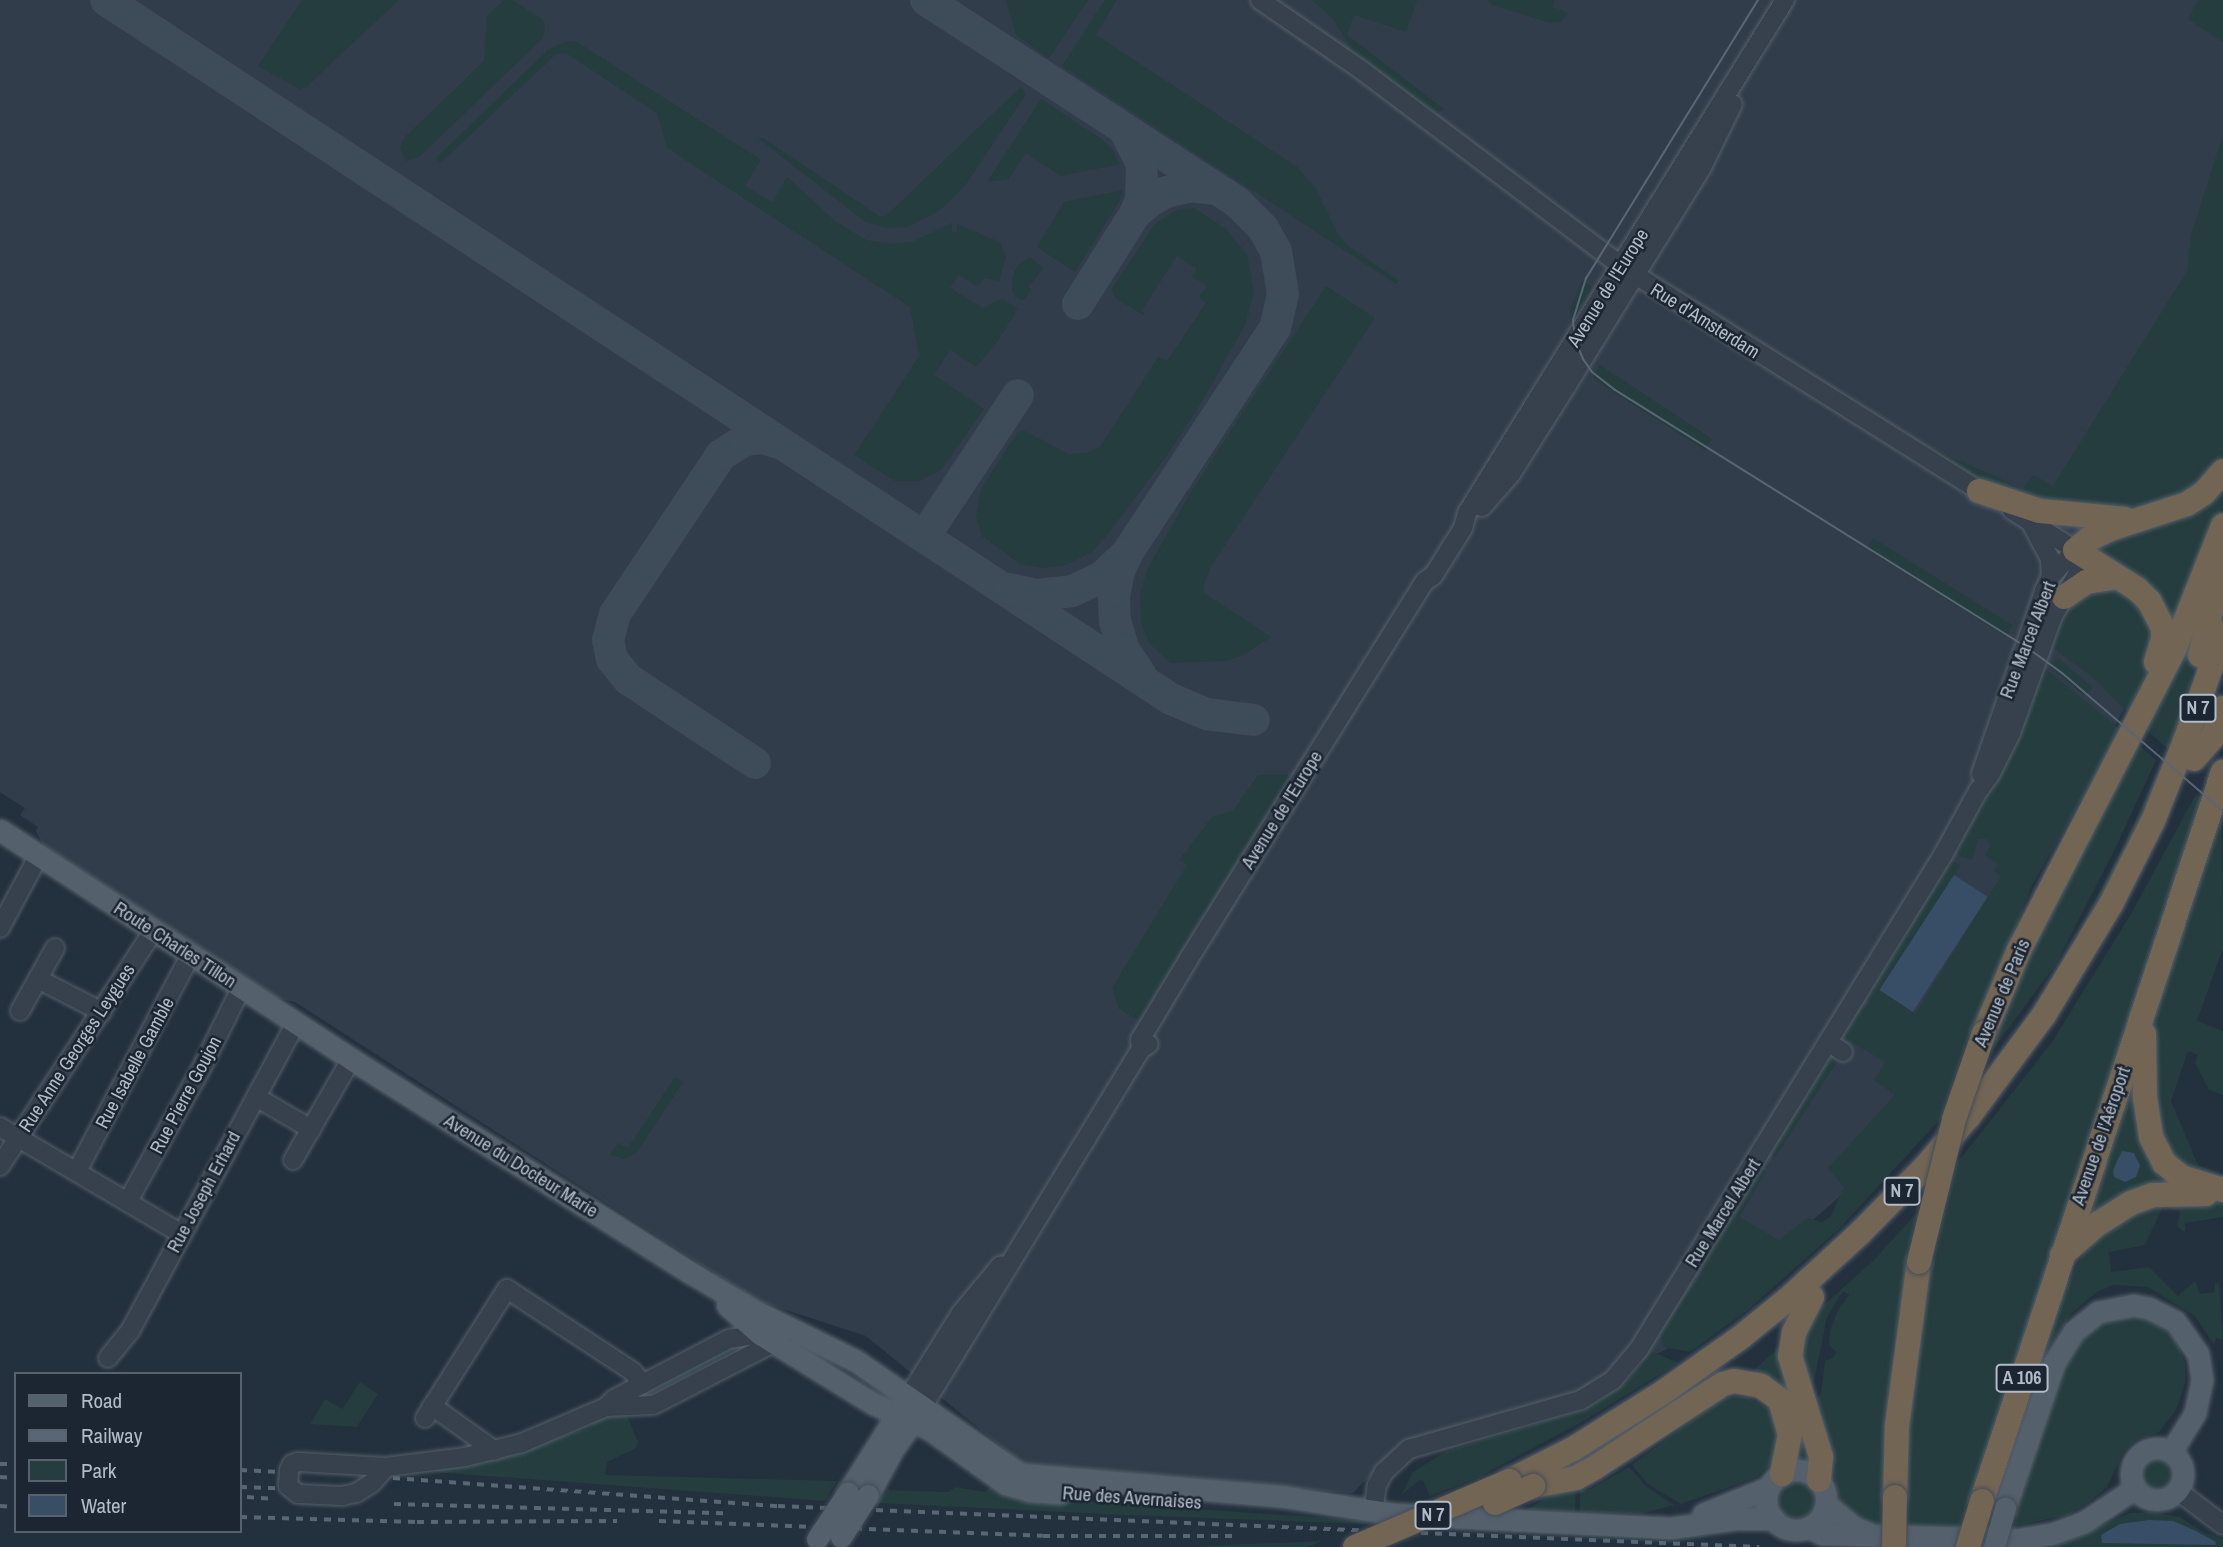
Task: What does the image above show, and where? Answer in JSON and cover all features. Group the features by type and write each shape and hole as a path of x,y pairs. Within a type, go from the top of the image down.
{"highway":[{"path":"2125,741 2134,708 2160,653 2163,639 2158,614 2149,600 2075,550 2097,535 2187,504 2204,493 2223,471"},
{"path":"1979,491 2019,505 2066,515 2144,519"},
{"name":"Avenue de Paris","path":"1885,1541 1895,1497 1897,1426 1919,1262 1954,1119 1984,1033 2019,950 2125,741 2174,652 2223,526"},
{"path":"2169,781 2175,743 2187,709 2223,564"},
{"path":"2064,597 2086,582 2117,577"},
{"name":"N 7","path":"1395,1547 1521,1483 1662,1393 1741,1337 1843,1249 1925,1167 2015,1056 2058,993 2121,884 2169,781 2223,633"},
{"name":"N 7","path":"1355,1547 1583,1460 1683,1397 1812,1297 1912,1202 1973,1133 2036,1052 2092,966 2158,843 2194,760 2223,680"},
{"path":"2194,760 2211,738 2223,708"},
{"name":"Avenue de l'Aéroport","path":"1994,1504 2062,1255 2223,772"},
{"path":"2148,1000 2142,1051 2151,1137 2164,1163 2181,1177 2223,1193"},
{"path":"2062,1255 2096,1224 2131,1203 2153,1195 2178,1192 2223,1193"},
{"path":"1812,1297 1794,1332 1790,1356 1821,1457 1819,1480"},
{"path":"1521,1483 1560,1482 1594,1468 1723,1384 1734,1381 1761,1386 1780,1400 1790,1434 1776,1480"},
{"name":"A 106","path":"1968,1547 1994,1504"}],"main road":[{"name":"Route Charles Tillon","path":"0,830 351,1059"},
{"name":"Avenue du Docteur Marie","path":"351,1059 691,1273 757,1312 856,1361 910,1410"},
{"name":"Avenue du Docteur Marie","path":"691,1273 768,1338 910,1410"},
{"path":"1994,1547 1994,1504 2054,1363 2073,1332 2098,1312 2133,1305 2156,1310 2175,1321 2198,1354 2202,1380 2195,1413 2171,1452"},
{"name":"Rue des Avernaises","path":"910,1410 929,1429 990,1474 1018,1489 1312,1512 1373,1512 1671,1528 1744,1518 1774,1520"},
{"path":"827,1543 910,1410"},
{"path":"2154,1448 2171,1452 2182,1466 2182,1483 2178,1491 2164,1500 2155,1501 2140,1494 2134,1488 2131,1471 2139,1455 2154,1448"},
{"path":"1808,1528 1823,1514 1826,1504 1824,1488 1819,1480 1802,1471 1776,1480 1767,1504 1774,1520 1789,1529 1808,1528 1822,1534 1885,1541 2019,1539 2051,1534 2084,1522 2134,1488"},
{"name":"Rue des Avernaises","path":"1644,1526 1689,1518 1776,1480"},
{"path":"1826,1504 1853,1527 1885,1541"}],"street":[{"name":"Rue d'Amsterdam","path":"1261,0 1360,69 1628,271 2075,550"},
{"name":"Avenue de l'Europe","path":"910,1410 1024,1239 1141,1049 1150,1044 1433,586 1433,576 1463,528 1467,513 1569,366 1628,271 1785,0"},
{"name":"Avenue de l'Europe","path":"1628,271 1702,167 1729,110 1797,0"},
{"path":"2029,520 2050,558 2051,576"},
{"name":"Rue Marcel Albert","path":"1373,1512 1377,1485 1384,1472 1409,1448 1572,1403 1597,1391 1621,1373 1639,1349 1835,1047 1990,775 2011,733 2053,616 2080,563 2075,550 2051,576 1995,730 1978,792"},
{"path":"0,928 39,855"},
{"name":"Rue Anne Georges Leygues","path":"0,1166 154,930"},
{"path":"20,1010 55,948"},
{"name":"Rue Isabelle Gamble","path":"77,1171 191,954"},
{"path":"38,979 102,1012"},
{"name":"Rue Pierre Goujon","path":"128,1201 203,1065 241,988"},
{"name":"Rue Joseph Erhard","path":"108,1358 123,1343 296,1023"},
{"path":"293,1160 351,1059"},
{"path":"256,1097 311,1129"},
{"path":"0,1127 182,1234"},
{"path":"495,1451 428,1412 507,1289 632,1371 643,1384"},
{"path":"736,1312 757,1312"},
{"path":"606,1407 653,1405 768,1338"},
{"path":"386,1467 372,1483 356,1493 342,1496 298,1494 288,1486 289,1470 292,1464 298,1462 386,1467 495,1451 553,1432 606,1407 643,1384 729,1339 783,1338 856,1361"},
{"path":"2178,1491 2223,1525"}],"shaded area":[{"path":"0,0 2223,0 2223,336 2157,645 2031,887 1949,1100 1667,1349 1582,1390 1401,1444 1353,1493 1030,1470 866,1336 758,1301 295,1002 277,998 43,845 36,831 38,827 20,815 25,808 0,792"}],"green space":[{"path":"302,0 399,0 307,86 300,89 258,66"},
{"path":"504,0 512,0 543,20 545,30 542,39 419,157 406,161 400,148 404,138 484,61 487,16"},
{"path":"1006,0 1088,0 1049,58 1016,35"},
{"path":"1105,0 1117,0 1096,35 1296,166 1316,189 1338,234 1347,245 1399,281 1396,284 1062,66"},
{"path":"1312,0 1417,0 1406,32 1354,15 1347,35 1444,109 1434,115 1355,56 1334,20"},
{"path":"1487,0 1555,0 1553,7 1568,13 1561,22 1550,23 1492,5"},
{"path":"2198,0 2223,0 2223,42 2188,19"},
{"path":"567,41 577,42 761,160 745,186 772,202 787,177 835,221 866,240 892,244 912,242 952,223 952,232 957,232 957,224 1000,242 1006,257 999,281 984,278 978,287 959,275 950,288 983,308 1002,299 1018,309 1014,310 1015,314 1009,323 1005,323 1008,325 1002,334 998,334 1001,336 995,345 992,344 993,347 976,367 950,350 934,375 984,409 941,470 919,481 895,481 854,455 919,356 910,307 667,148 657,113 566,53 556,54 441,163 436,158 548,50"},
{"path":"1021,87 1026,94 965,186 939,211 907,227 886,228 864,221 758,138 763,138 879,216 886,216"},
{"path":"1041,99 1103,140 1113,150 1120,164 1061,176 1026,153 1009,179 987,182"},
{"path":"2223,135 2223,454 2203,484 2163,505 2109,514 2003,494 1918,447 1920,443 2023,489 2033,475 2053,486 2187,271 2191,235"},
{"path":"1123,190 1120,200 1075,272 1037,247 1064,202"},
{"path":"1194,208 1226,229 1247,255 1254,292 1246,323 1200,405 1166,457 1092,552 1066,565 1042,568 1020,564 982,536 976,516 981,489 1017,433 1023,430 1069,454 1086,453 1100,447 1158,357 1168,360 1206,303 1199,297 1207,286 1193,277 1197,269 1177,256 1142,310 1145,316 1115,298 1112,289 1156,223 1177,210"},
{"path":"1030,257 1043,268 1028,288 1031,290 1024,300 1020,300 1012,293 1012,279 1017,266"},
{"path":"1582,280 1592,287 1583,310 1570,331 1571,307"},
{"path":"1326,286 1375,318 1210,568 1203,588 1204,593 1271,637 1245,654 1227,661 1171,663 1149,643 1141,623 1140,594 1148,568 1192,490"},
{"path":"1600,365 1712,439 1705,450 1601,384 1593,377"},
{"path":"2223,479 2223,507 2192,595 2167,630 2088,546"},
{"path":"1873,538 2013,625 2006,636 1866,549"},
{"path":"2113,582 2155,617 2148,671 2128,713 2096,680 2052,647 2056,635 2051,632 2065,601"},
{"path":"2197,616 2204,619 2189,688 2169,750 2143,727"},
{"path":"2058,658 2092,687 2085,696 2050,667"},
{"path":"2042,666 2121,730 2031,887 1944,1115 1838,1230 1749,1309 1690,1352 1664,1347 1660,1333 1700,1276 1705,1255 1755,1173 1766,1171 1739,1217 1779,1240 1808,1218 1822,1222 1831,1216 1844,1187 1828,1168 1895,1095 1874,1080 1885,1062 1850,1041 1839,1038 1859,1007 1866,1008 1870,1002 1864,997 1948,862 1955,862 1960,866 1884,993 1915,1014 2001,876 1994,871 1998,864 1985,855 1990,847 1987,839 1978,839 1972,860 1961,857 1955,849 2014,738"},
{"path":"2134,741 2156,760 2115,849 2056,964 1983,1063 2027,951"},
{"path":"2161,764 2163,766 2145,811 2102,899 2009,1054 1999,1055 2059,970 2124,846"},
{"path":"1258,775 1297,775 1142,1020 1136,1019 1119,1009 1112,988 1187,865 1179,860 1212,817 1233,811"},
{"path":"2196,794 2205,802 1963,1529 1904,1526 1912,1347 1950,1172 2052,1042 2131,914"},
{"path":"2222,817 2223,948 2197,1021 2223,1031 2223,1095 2209,1090 2195,1063 2198,1055 2188,1051 2171,1101 2198,1165 2223,1175 2223,1183 2181,1172 2151,1122 2151,1029 2156,1003"},
{"path":"2138,1046 2157,1171 2164,1186 2099,1212 2089,1204"},
{"path":"1834,1053 1840,1057 1775,1157 1769,1151 1828,1055"},
{"path":"675,1077 683,1082 637,1152 624,1159 610,1154 618,1143 628,1148"},
{"path":"2179,1197 2223,1204 2223,1219 2185,1223 2186,1231 2183,1231 2177,1226 2180,1211 2163,1206 2145,1245 2109,1252 2111,1272 2149,1267 2178,1296 2195,1281 2200,1294 2215,1292 2215,1284 2219,1283 2223,1340 2216,1338 2214,1345 2195,1316 2148,1287 2113,1285 2097,1292 2071,1314 2044,1362 1987,1524 2059,1302 2083,1254 2111,1221"},
{"path":"1920,1209 1893,1343 1883,1488 1885,1524 1867,1523 1850,1516 1840,1506 1827,1440 1812,1403 1821,1394 1825,1361 1834,1357 1836,1351 1829,1345 1830,1331 1838,1310 1849,1295 1843,1291 1827,1317 1812,1391 1794,1348 1804,1323 1874,1260"},
{"path":"2134,1314 2152,1319 2183,1345 2179,1348 2185,1363 2185,1384 2176,1410 2159,1432 2136,1440 2124,1451 2107,1487 2089,1502 2068,1515 2014,1526 2020,1507 2017,1505 2060,1372 2076,1343 2098,1323 2118,1315"},
{"path":"736,1342 742,1346 635,1403 619,1401"},
{"path":"1781,1345 1813,1462 1798,1457 1803,1439 1801,1421 1750,1374"},
{"path":"1652,1351 1678,1363 1580,1423 1479,1477 1430,1496 1420,1480 1401,1495 1413,1472 1445,1452 1582,1410 1600,1401 1629,1378"},
{"path":"360,1382 378,1394 357,1427 310,1424 325,1399 342,1409"},
{"path":"1745,1396 1768,1409 1780,1433 1772,1464 1755,1478 1681,1504 1648,1484 1632,1465 1722,1398"},
{"path":"626,1413 638,1442 636,1448 607,1462 605,1475 837,1481 825,1501 432,1472 522,1451 589,1428 599,1419"},
{"path":"2157,1457 2169,1462 2174,1474 2169,1486 2157,1491 2145,1486 2140,1474 2145,1462"},
{"path":"1629,1467 1647,1487 1674,1505 1640,1514 1580,1512 1580,1490 1591,1489"},
{"path":"1796,1482 1809,1487 1814,1500 1809,1513 1796,1518 1783,1513 1778,1500 1783,1487"},
{"path":"993,1485 1021,1497 1371,1521 1365,1524 876,1503 889,1490 948,1492 956,1487 984,1492"},
{"path":"1576,1488 1575,1512 1527,1510 1558,1490"},
{"path":"2149,1512 2180,1517 2203,1532 2223,1539 2223,1547 2051,1547 2130,1513"},
{"path":"1323,1541 1308,1547 1199,1547 1200,1546"}],"water":[{"path":"1954,875 1988,897 1913,1012 1879,990"},
{"path":"2122,1151 2134,1153 2140,1166 2136,1177 2125,1182 2114,1177 2113,1170"},
{"path":"2149,1520 2173,1521 2216,1542 2215,1545 2102,1543 2101,1535 2120,1524"}],"taxiway":[{"path":"106,0 1171,699 1206,714 1254,720"},
{"path":"926,0 1238,203 1263,228 1276,251 1283,294 1275,328 1128,552 1119,571 1114,597 1115,621 1124,650 1140,674"},
{"path":"1125,131 1142,165 1141,200 1135,214"},
{"path":"1078,304 1135,214 1150,201 1166,192 1191,186 1216,189"},
{"path":"924,537 1018,395"},
{"path":"755,763 628,679 612,659 608,640 615,614 721,455 745,440 763,438 779,443"},
{"path":"1010,589 1036,595 1072,591 1102,577 1127,554"}],"tram line":[{"path":"1758,0 1586,278 1573,320 1575,340 1583,359 1592,372 1615,390 2025,646 2062,673 2223,811"}],"railway":[{"path":"0,1464 14,1464"},
{"path":"242,1470 275,1472"},
{"path":"0,1477 14,1478"},
{"path":"393,1478 778,1506 1759,1547"},
{"path":"242,1487 276,1488"},
{"path":"247,1497 275,1499"},
{"path":"394,1504 724,1513"},
{"path":"0,1506 14,1507"},
{"path":"242,1517 417,1522 617,1521"},
{"path":"659,1521 1043,1536 1236,1536"}]}
